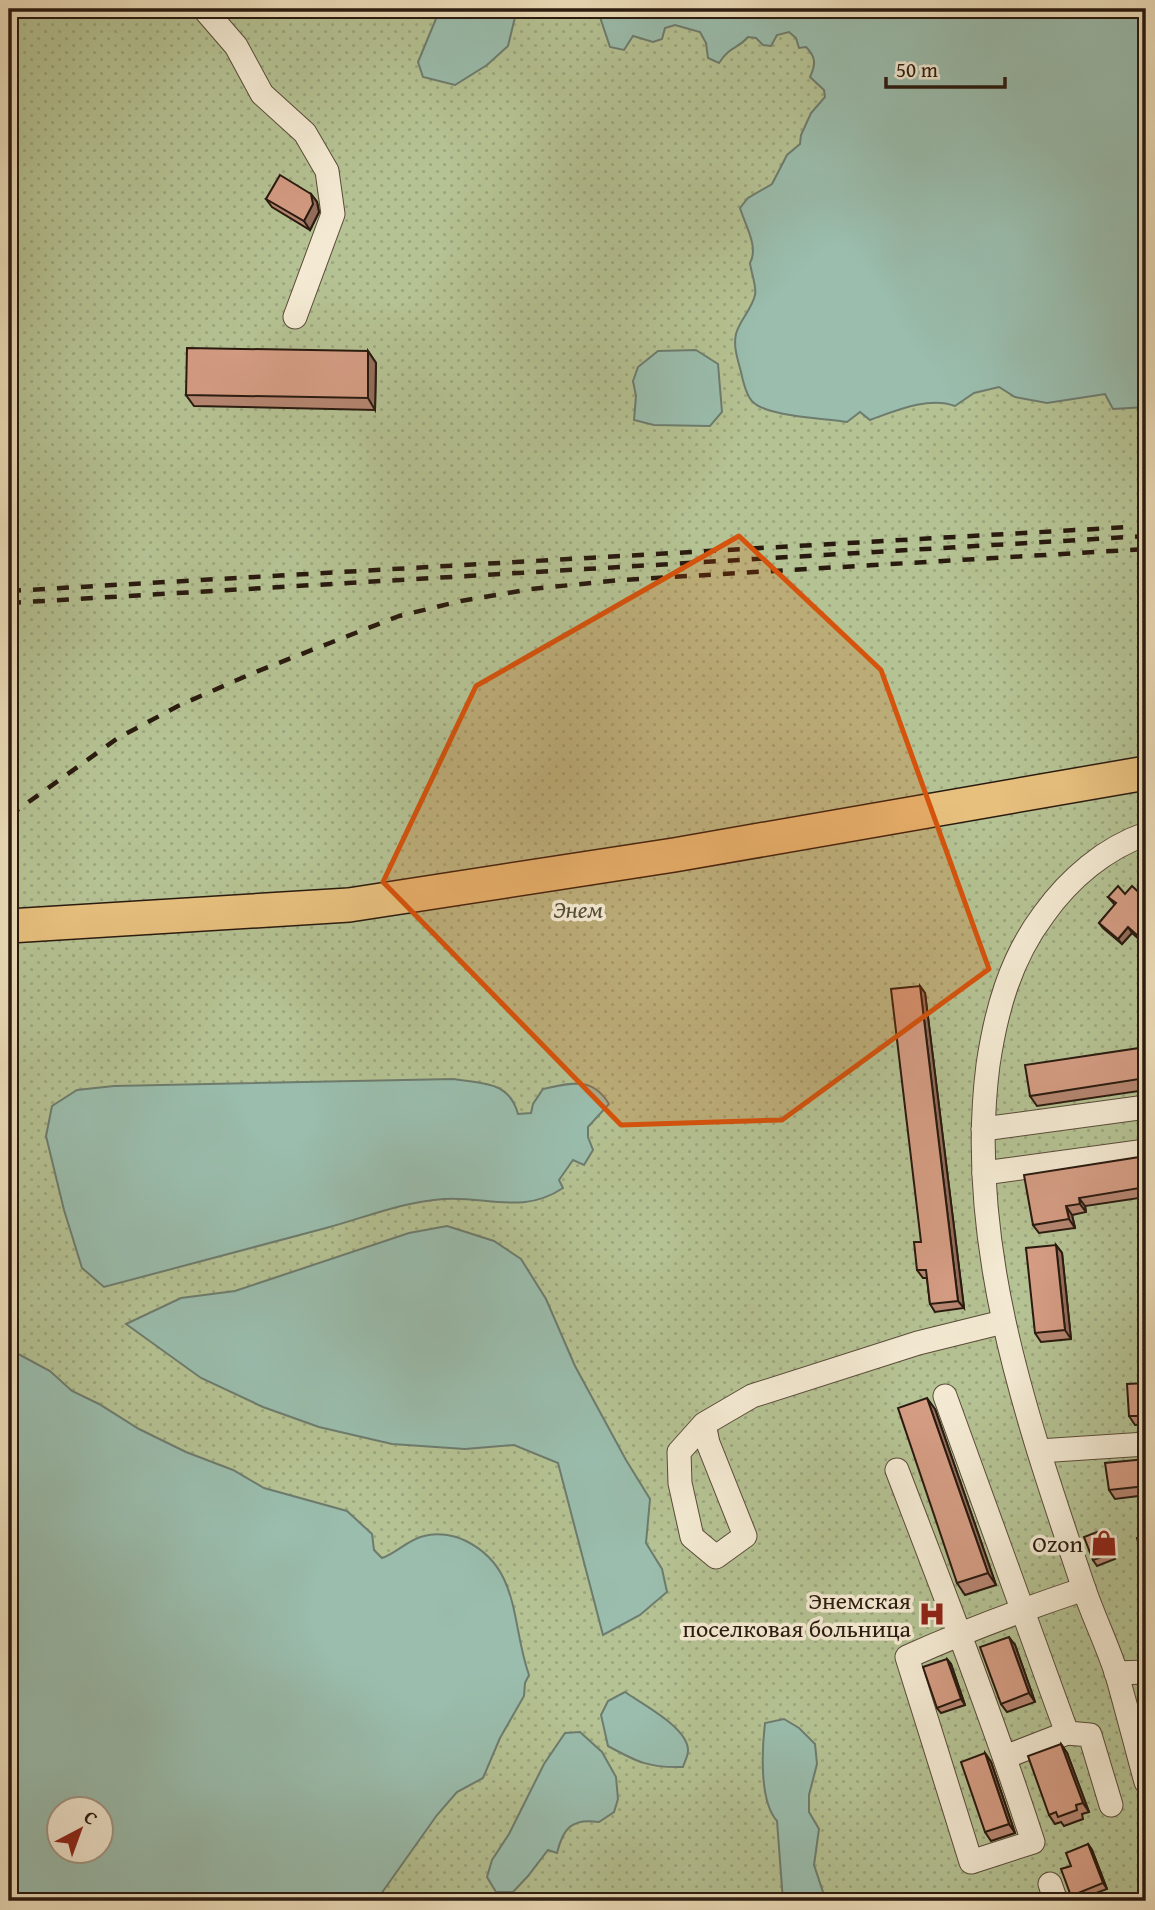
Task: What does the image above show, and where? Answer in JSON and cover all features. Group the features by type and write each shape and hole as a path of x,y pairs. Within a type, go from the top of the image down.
{"highway":[{"path":"9,926 349,905 674,855 1146,773"}],"street":[{"path":"204,9 236,46 262,94 306,132 327,171 333,214 295,317"},
{"path":"1146,834 1102,856 1061,890 1031,931 1010,972 993,1026 984,1096 983,1129 984,1173 994,1276 1003,1322 1038,1451 1084,1589 1116,1673 1146,1782"},
{"path":"983,1129 1146,1107"},
{"path":"984,1173 1146,1151"},
{"path":"704,1424 708,1443 745,1536 716,1557 692,1537 680,1483 679,1451 704,1424 752,1396 918,1343 1003,1322"},
{"path":"945,1396 1067,1733"},
{"path":"1038,1451 1146,1444"},
{"path":"897,1470 959,1634 1005,1757 1033,1842 971,1861 907,1657 959,1634 1021,1609 1084,1589"},
{"path":"1116,1673 1146,1672"},
{"path":"1005,1757 1067,1733 1090,1735 1111,1805"}],"highlighted area":[{"path":"739,536 881,670 989,969 782,1120 621,1125 383,882 476,686"}],"green space":[{"name":"Энем","path":"9,9 1146,9 1146,1901 9,1901"}],"shaded area":[{"path":"440,9 517,9 508,46 487,65 455,85 423,77 418,62"},
{"path":"600,9 1146,9 1146,407 1113,409 1105,394 1047,403 1015,397 999,387 974,393 955,406 945,403 923,404 870,420 860,412 847,422 784,414 760,407 753,402 745,388 735,344 736,334 755,292 750,263 752,243 740,208 748,198 772,184 787,155 800,144 811,113 825,97 824,90 810,77 814,64 812,54 806,47 799,48 796,38 789,32 777,35 771,46 748,37 727,53 719,63 708,58 706,43 700,32 675,25 665,28 662,39 653,42 633,36 624,50 610,47"},
{"path":"696,350 718,364 722,412 710,426 654,425 634,420 636,396 633,381 638,367 658,351"},
{"path":"454,1079 494,1086 502,1090 514,1103 518,1114 531,1113 533,1104 543,1089 572,1084 588,1085 609,1104 588,1127 588,1137 593,1150 584,1165 573,1160 559,1180 563,1188 534,1201 519,1203 444,1199 413,1203 104,1287 82,1268 64,1210 46,1136 52,1106 77,1090 114,1086"},
{"path":"447,1226 494,1241 521,1259 546,1299 575,1366 650,1499 646,1543 662,1569 667,1592 640,1615 603,1635 558,1463 514,1445 465,1449 392,1444 319,1427 263,1407 201,1378 126,1324 181,1298 235,1291 409,1233"},
{"path":"9,1349 50,1371 72,1391 186,1452 233,1470 264,1488 347,1511 372,1534 374,1550 382,1558 418,1538 440,1534 466,1541 484,1552 497,1566 511,1599 529,1675 524,1696 500,1738 483,1778 457,1792 437,1815 376,1901 9,1901"},
{"path":"625,1692 663,1717 681,1734 688,1751 683,1767 644,1763 608,1746 601,1715 608,1701"},
{"path":"784,1719 799,1728 815,1744 817,1764 809,1795 809,1812 819,1829 814,1865 826,1901 783,1901 777,1821 767,1801 763,1760 765,1723"},
{"path":"580,1732 602,1752 616,1777 618,1799 614,1812 599,1822 575,1823 562,1837 557,1853 548,1850 513,1892 496,1892 487,1877 492,1860 509,1834 544,1764 565,1733"}],"building":[{"path":"280,175 311,194 313,204 304,221 266,199"},
{"path":"187,348 368,351 368,398 186,395"},
{"path":"1118,886 1125,894 1132,886 1146,899 1146,925 1137,935 1128,927 1118,939 1099,923 1116,903 1108,897"},
{"path":"920,986 958,1301 930,1304 926,1270 917,1270 914,1242 921,1242 891,989"},
{"path":"1146,1047 1146,1078 1030,1096 1025,1065"},
{"path":"1146,1156 1146,1187 1079,1198 1080,1204 1066,1206 1069,1219 1033,1225 1024,1175"},
{"path":"1056,1245 1065,1330 1035,1333 1026,1248"},
{"path":"1146,1260 1146,1277 1145,1277 1143,1261"},
{"path":"1146,1383 1146,1416 1129,1416 1127,1384"},
{"path":"927,1398 988,1573 957,1583 898,1408"},
{"path":"1146,1459 1146,1486 1109,1490 1105,1463"},
{"path":"1102,1530 1111,1554 1093,1560 1084,1537"},
{"path":"1146,1536 1146,1568 1145,1568 1137,1538"},
{"path":"1009,1637 1029,1693 1001,1704 980,1647"},
{"path":"947,1659 961,1699 937,1708 923,1667"},
{"path":"1061,1744 1083,1803 1076,1805 1077,1810 1058,1817 1056,1812 1049,1815 1028,1756"},
{"path":"985,1753 1009,1824 985,1832 961,1762"},
{"path":"1088,1844 1103,1883 1071,1896 1061,1869 1071,1866 1066,1853"},
{"path":"1030,1896 1032,1901 1015,1901"}],"railway":[{"path":"9,591 1129,527"},
{"path":"9,603 1146,536"},
{"path":"9,816 118,738 178,706 253,673 399,616 461,601 531,589 621,580 1146,549"}],"place":[{"name":"Ozon","path":"1104,1543"},
{"name":"Энемская поселковая больница","path":"932,1614"}]}
